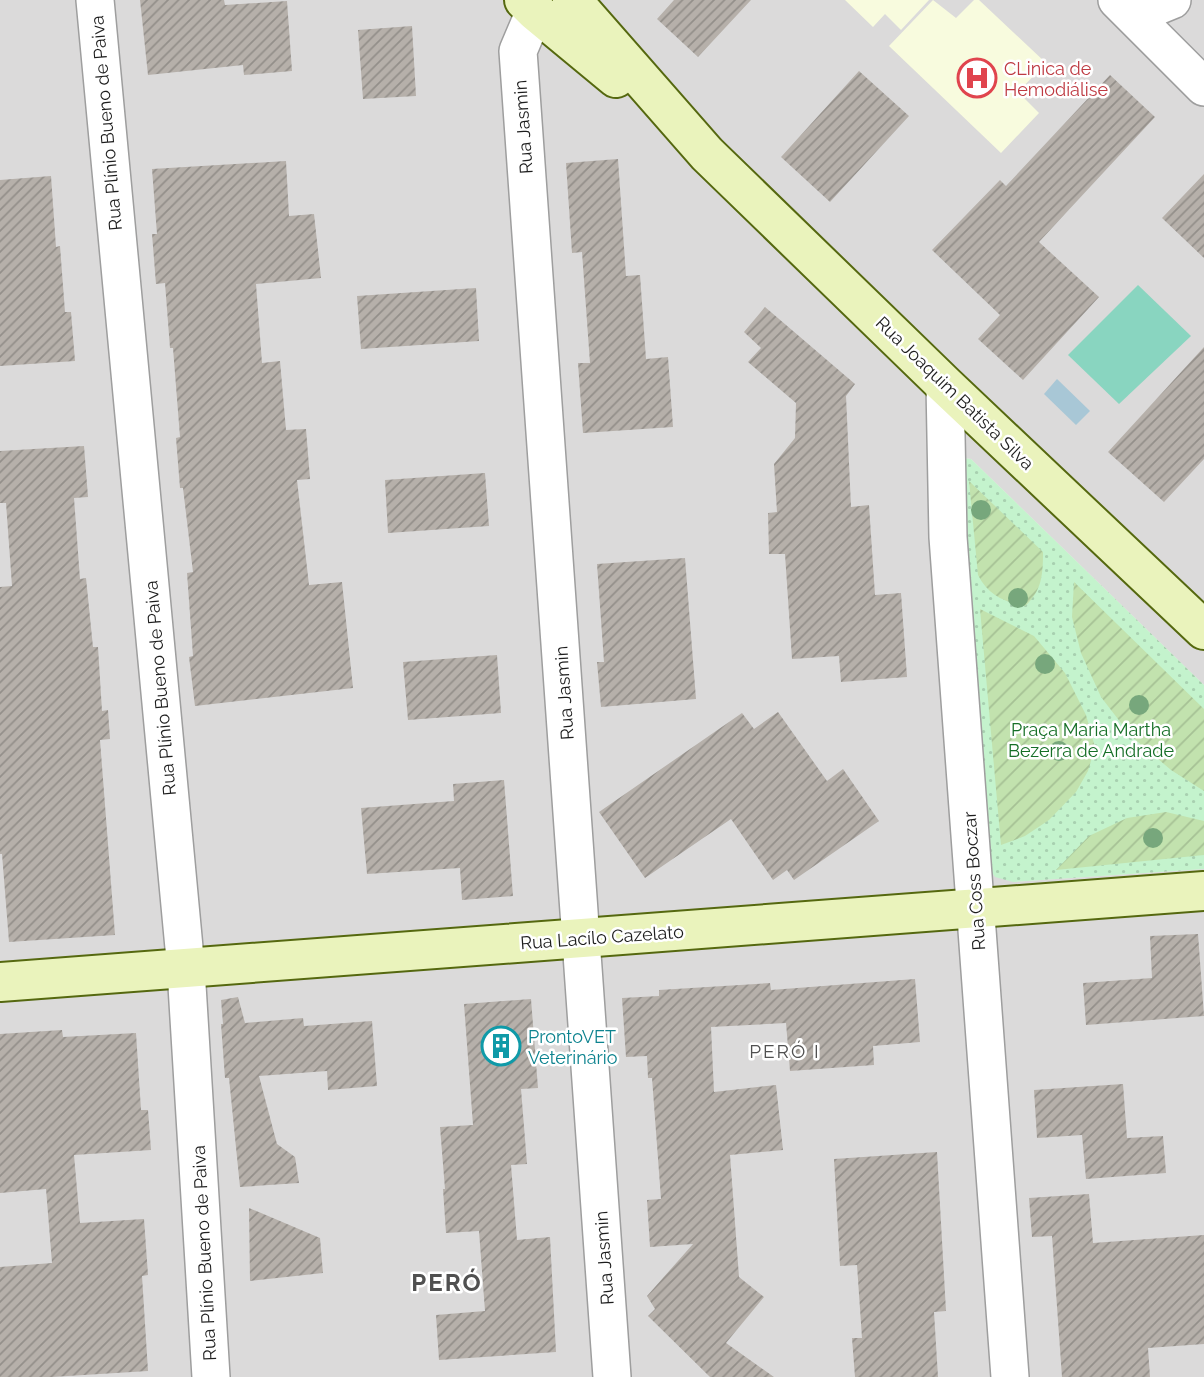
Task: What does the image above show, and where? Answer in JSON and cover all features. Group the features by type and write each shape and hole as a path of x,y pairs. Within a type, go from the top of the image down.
{"street":[{"name":"Rua Plínio Bueno de Paiva","path":"95,0 186,969 211,1377"},
{"name":"Rua Joaquim Batista Silva","path":"572,0 707,154"},
{"path":"1125,8 1172,0"},
{"name":"Rua Joaquim Batista Silva","path":"529,6 707,154 945,385 1204,630"},
{"name":"Rua Jasmin","path":"529,6 518,51 612,1377"},
{"path":"1125,8 1204,87"},
{"name":"Rua Coss Boczar","path":"945,385 948,537 1010,1377"},
{"name":"Rua Lacílo Cazelato","path":"0,982 1204,891"}],"shaded area":[{"path":"0,0 1204,0 1204,685 971,459 962,458 1013,882 1204,869 1204,1377 0,1377"},
{"path":"845,0 929,0 901,30 885,14 873,27"},
{"name":"CLinica de Hemodiálise","path":"933,0 956,18 974,0 979,0 1046,63 1018,92 1039,113 1001,153 889,46"}],"green space":[{"path":"1138,285 1191,336 1119,404 1068,355"},
{"name":"Praça Maria Martha Bezerra de Andrade","path":"962,458 971,459 1204,685 1204,869 1013,882 995,877 985,863 957,463"},
{"path":"969,481 1043,552 1040,582 1035,594 1025,606 997,596 978,575"},
{"path":"1074,582 1204,709 1204,791 1171,770 1131,736 1101,697 1081,653 1072,617"},
{"path":"980,609 1034,636 1065,673 1086,715 1095,747 1088,771 1076,792 1049,820 1025,836 1001,845"},
{"path":"1166,812 1204,821 1204,855 1056,870 1089,836 1127,818"}],"water":[{"path":"1057,379 1090,411 1076,425 1044,394"}],"building":[{"path":"140,0 224,0 225,5 287,1 292,71 244,75 243,65 148,75"},
{"path":"674,0 751,0 698,57 657,19"},
{"path":"412,26 416,96 363,99 358,30"},
{"path":"859,71 909,116 830,202 781,157"},
{"path":"1110,75 1155,117 1039,242 1099,297 1023,380 978,339 1000,315 932,250 1000,180 1006,186"},
{"path":"618,159 626,276 640,275 646,359 668,357 673,427 583,433 578,363 590,363 582,252 572,253 566,163"},
{"path":"286,161 289,216 314,214 321,278 256,284 262,363 280,361 286,430 306,429 310,479 297,480 309,585 342,582 353,688 195,706 189,657 193,656 187,573 193,572 183,488 180,488 176,438 180,437 165,283 156,284 152,234 157,234 152,169"},
{"path":"1204,174 1204,258 1162,218"},
{"path":"51,176 56,247 60,246 65,312 71,312 75,361 0,366 0,180"},
{"path":"476,288 479,341 361,349 357,296"},
{"path":"765,307 855,384 846,396 851,507 869,505 875,595 901,593 907,677 841,682 839,656 792,659 785,554 769,554 768,513 777,512 774,464 795,438 796,403 748,362 761,348 744,332"},
{"path":"1204,347 1204,459 1164,502 1108,452"},
{"path":"84,446 88,497 74,498 80,579 86,578 93,647 98,647 102,711 108,710 110,739 100,740 115,935 9,942 0,854 0,587 12,586 6,503 0,503 0,451"},
{"path":"485,473 489,526 388,533 385,480"},
{"path":"685,558 696,699 601,707 597,662 604,662 597,564"},
{"path":"497,655 501,713 408,720 403,662"},
{"path":"778,712 827,781 843,769 879,821 794,880 787,870 773,880 731,819 645,878 599,812 742,713 754,729"},
{"path":"504,780 513,896 462,900 460,868 367,874 361,808 454,801 453,784"},
{"path":"1198,934 1204,1016 1086,1025 1083,983 1152,978 1150,936"},
{"path":"915,979 920,1042 873,1046 874,1065 790,1071 786,1023 711,1027 714,1092 776,1085 783,1150 730,1155 739,1277 764,1297 726,1343 774,1377 710,1377 648,1316 655,1309 647,1296 693,1244 650,1247 647,1200 661,1199 652,1078 648,1078 647,1056 626,1057 622,998 659,996 659,990 770,983 771,990"},
{"path":"238,997 245,1023 303,1018 304,1026 372,1021 377,1086 328,1090 327,1071 259,1076 277,1144 295,1157 299,1183 240,1187 229,1078 225,1078 221,1024 221,1000"},
{"path":"531,999 538,1088 521,1089 527,1164 511,1165 517,1240 550,1237 556,1352 439,1360 436,1315 485,1311 479,1231 446,1233 440,1127 473,1125 464,1004"},
{"path":"62,1030 63,1037 136,1033 141,1110 148,1110 151,1150 74,1155 80,1223 144,1219 148,1275 142,1276 148,1371 52,1377 0,1377 0,1267 52,1263 46,1189 0,1193 0,1034"},
{"path":"1123,1084 1127,1138 1163,1136 1166,1173 1086,1179 1082,1135 1037,1138 1034,1090"},
{"path":"937,1152 946,1311 934,1312 938,1377 855,1377 852,1338 862,1338 857,1265 840,1266 834,1159"},
{"path":"1089,1194 1093,1243 1204,1235 1204,1344 1148,1348 1150,1377 1062,1377 1052,1236 1032,1237 1029,1198"},
{"path":"249,1208 320,1238 323,1273 250,1281"}],"place":[{"name":"CLinica de Hemodiálise","path":"977,78"},
{"name":"ProntoVET Veterinário","path":"501,1046"}],"district":[{"name":"PERÓ I","path":"785,1051"},
{"name":"PERÓ","path":"447,1282"}]}
